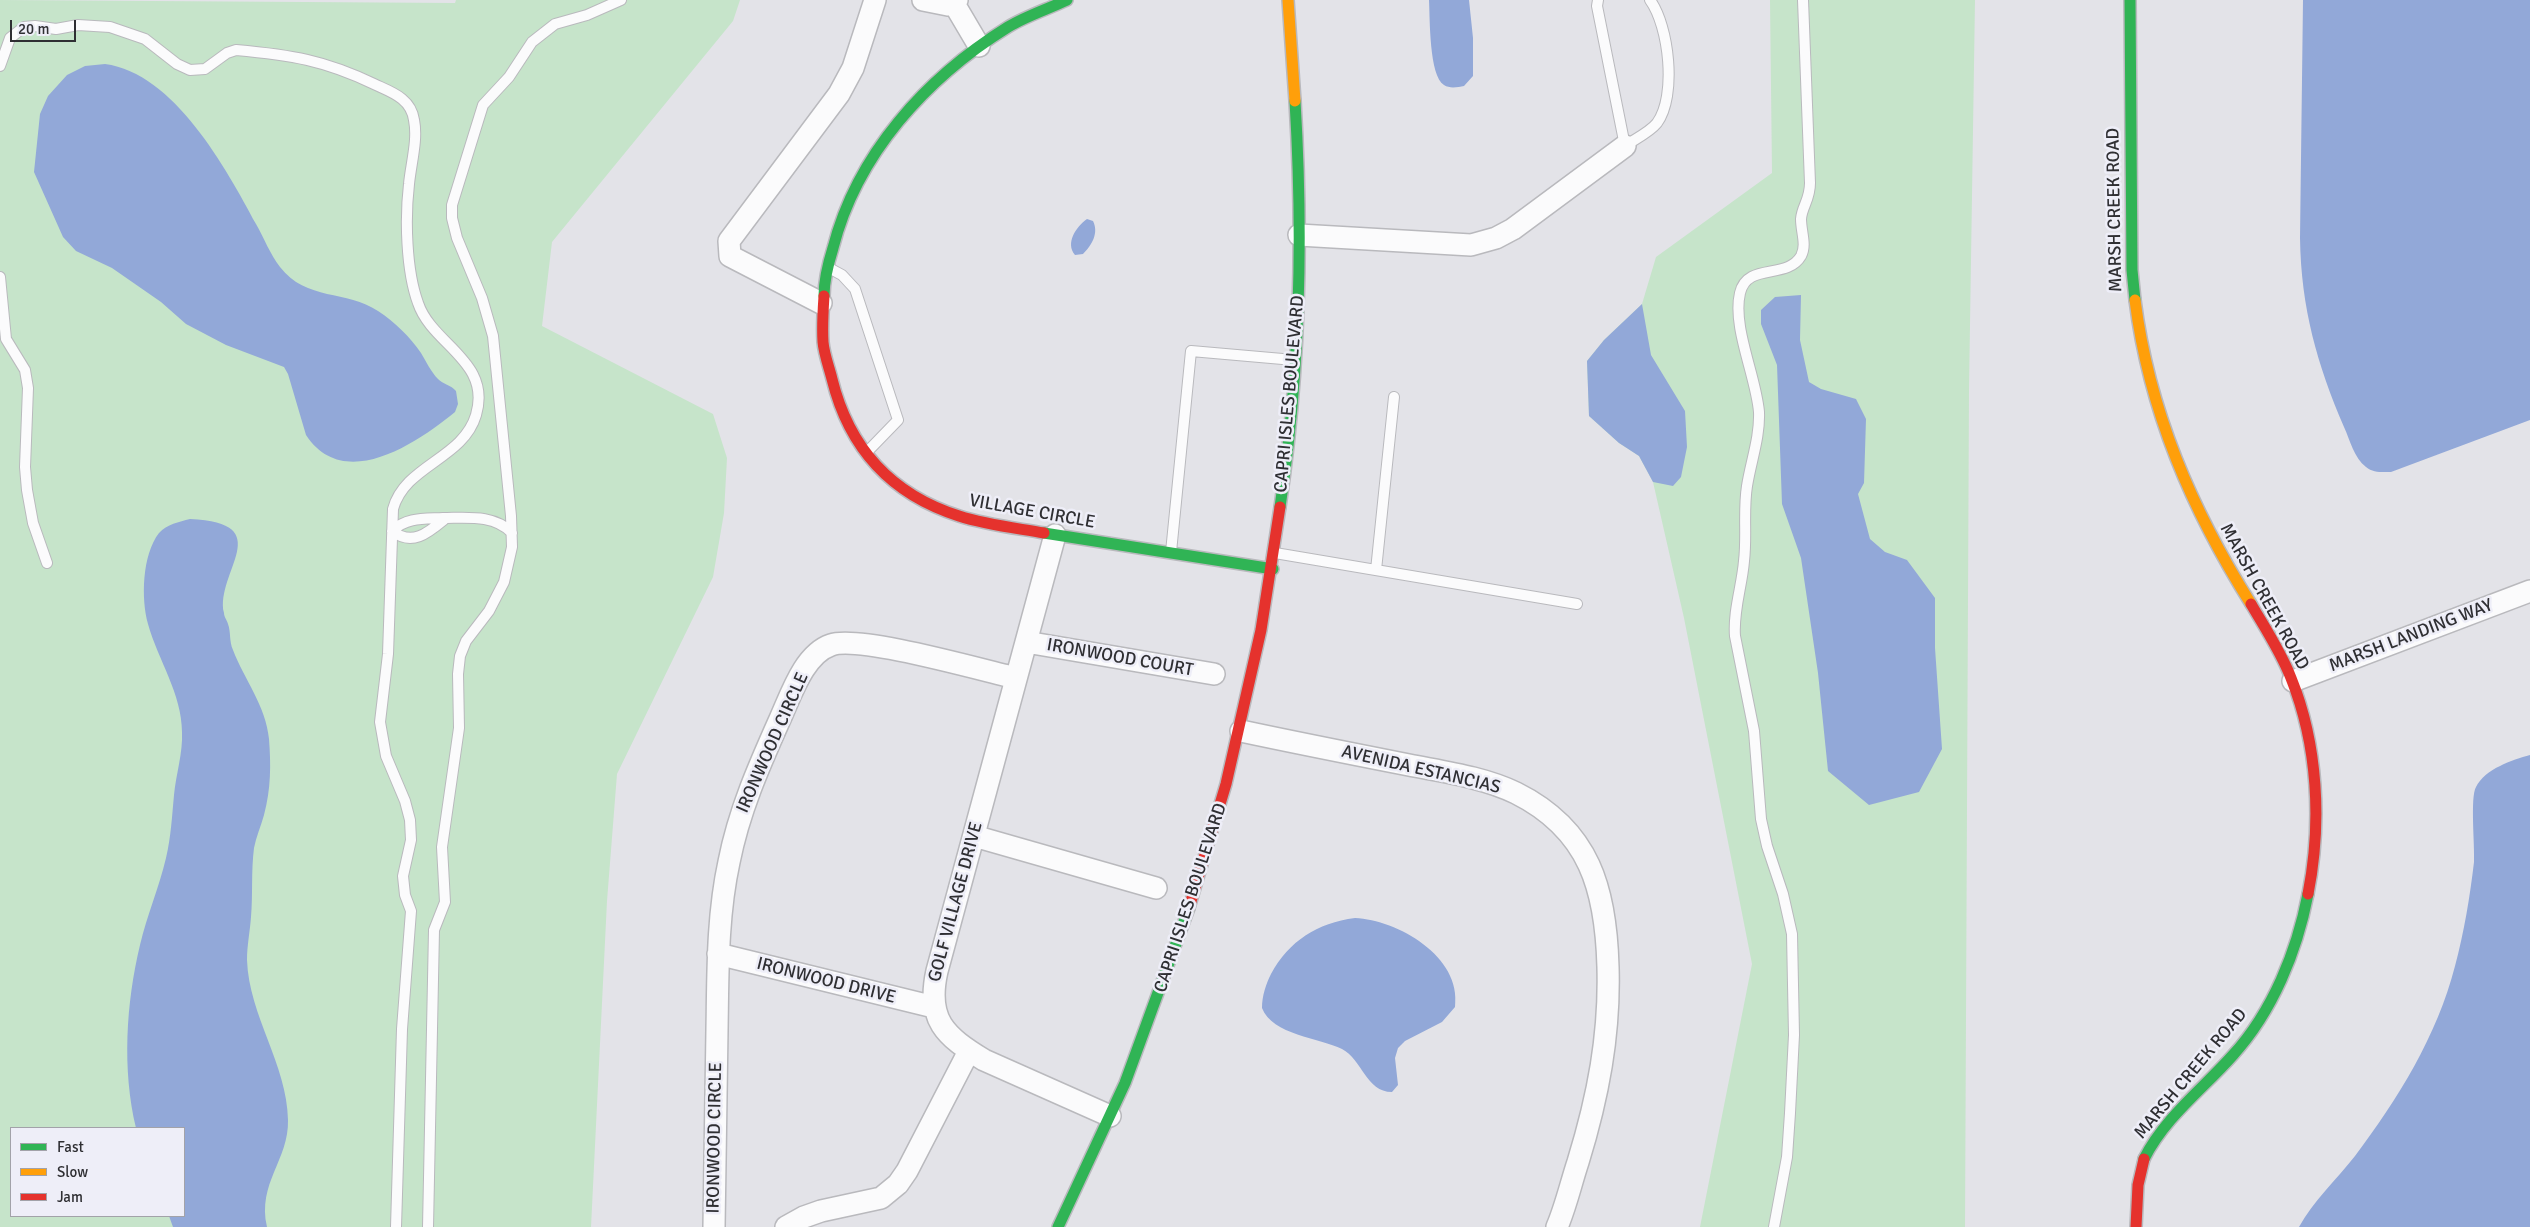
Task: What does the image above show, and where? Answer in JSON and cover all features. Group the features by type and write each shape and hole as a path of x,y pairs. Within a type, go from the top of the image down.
{"street":[{"path":"821,303 730,256 729,241 839,94 853,68 875,0"},
{"path":"923,0 948,5 955,1 979,46"},
{"name":"VILLAGE CIRCLE","path":"1067,0 1012,25 979,46 931,86 909,108 879,147 854,188 839,220 826,266 821,303 822,341 830,380 845,420 866,454 897,486 940,510 982,524 1272,569"},
{"name":"CAPRI ISLES BOULEVARD","path":"1061,1226 1151,1021 1184,930 1212,840 1241,731 1260,646 1276,553 1295,360 1299,299 1297,109 1288,0"},
{"name":"MARSH CREEK ROAD","path":"2130,0 2132,270 2135,307 2151,389 2178,471 2201,520 2222,560 2274,644 2293,681 2311,750 2316,822 2313,867 2306,911 2287,964 2261,1017 2224,1066 2165,1126 2152,1144 2145,1157 2137,1189 2136,1227"},
{"path":"1299,235 1456,246 1470,245 1496,238 1513,229 1625,146"},
{"path":"1016,678 1055,535"},
{"name":"MARSH LANDING WAY","path":"2293,681 2530,591"},
{"name":"IRONWOOD COURT","path":"1026,642 1214,674"},
{"name":"IRONWOOD CIRCLE","path":"714,1227 718,954 725,880 744,802 788,701 817,653 832,644 856,643 1016,678"},
{"name":"GOLF VILLAGE DRIVE","path":"1016,678 937,971 933,989 934,1008 939,1020 948,1033 969,1051 984,1060 1110,1116"},
{"name":"AVENIDA ESTANCIAS","path":"1241,731 1461,776 1500,786 1528,799 1550,816 1567,831 1586,858 1598,886 1604,912 1607,939 1608,1023 1595,1101 1557,1227"},
{"path":"974,836 1156,888"},
{"name":"IRONWOOD DRIVE","path":"718,954 934,1008"},
{"path":"786,1227 804,1217 821,1211 863,1202 889,1193 907,1170 969,1051"}],"lane":[{"path":"428,1227 434,930 445,902 442,847 459,728 459,665 466,641 489,611 504,582 512,548 494,336 482,298 457,238 452,218 452,205 483,105 509,77 532,42 555,24 587,15 621,0"},
{"path":"1598,0 1597,6 1625,146 1656,124 1664,109 1668,92 1665,42 1659,17 1650,0"},
{"path":"1774,1227 1784,1176 1790,1120 1794,1036 1792,934 1783,894 1767,846 1761,819 1754,730 1735,636 1735,621 1744,560 1747,487 1759,424 1758,402 1739,308 1740,291 1746,281 1760,273 1788,268 1797,261 1803,250 1802,219 1809,199 1810,183 1803,0"},
{"path":"0,66 10,38 24,27 56,29 95,25 110,27 140,37 157,47 182,68 190,70 205,69 227,53 236,50 295,56 342,69 397,95 406,102 414,120 415,133 406,203 411,271 415,295 426,321 467,364 477,386 478,398 472,424 462,439 406,482 393,508 388,654 380,722 386,756 405,801 411,831 403,876 405,895 411,911 402,1029 396,1227"},
{"path":"826,266 842,275 855,289 898,420 866,454"},
{"path":"0,277 6,339 24,370 28,388 25,467 27,490 38,540 47,563"},
{"path":"1171,553 1191,351 1295,360"},
{"path":"1376,570 1394,397"},
{"path":"392,531 414,519 473,517 503,526 512,533"},
{"path":"392,531 403,537 417,538 427,534 446,518"},
{"path":"1276,553 1577,604"}],"green space":[{"path":"0,0 455,3 456,0 740,0 733,21 552,242 542,326 713,414 727,458 724,513 713,577 617,774 607,901 591,1227 0,1227"},
{"path":"1770,0 1975,0 1969,390 1965,1227 1700,1227 1752,964 1684,618 1653,482 1639,456 1619,443 1589,416 1587,361 1604,340 1642,304 1656,257 1772,173"}],"water":[{"path":"1429,0 1469,0 1473,38 1473,76 1464,86 1449,87 1439,80 1435,70 1431,46"},
{"path":"2303,0 2530,0 2530,420 2391,472 2378,472 2369,469 2355,454 2334,404 2318,358 2307,312 2300,238"},
{"path":"105,64 130,71 153,85 175,104 195,126 244,201 280,267 290,278 314,290 366,304 390,320 412,341 438,379 456,391 458,404 455,412 421,437 381,457 360,461 340,460 322,452 306,435 288,374 284,367 226,345 186,324 161,302 112,268 76,251 63,237 34,172 40,114 48,96 67,75 85,66"},
{"path":"1087,219 1093,221 1095,225 1094,239 1083,254 1075,255 1071,245 1073,236 1079,226"},
{"path":"1801,295 1800,340 1809,382 1821,389 1856,399 1866,419 1864,483 1858,494 1870,539 1885,552 1907,560 1935,598 1935,648 1942,749 1919,792 1869,805 1828,771 1818,673 1801,558 1782,504 1777,365 1761,324 1761,310 1775,297"},
{"path":"1642,304 1651,355 1685,411 1687,447 1681,477 1673,486 1653,482 1639,456 1619,443 1589,416 1587,361 1604,340"},
{"path":"190,519 217,523 232,530 237,540 237,552 224,597 224,614 229,627 232,647 264,715 269,739 269,786 264,815 254,848 252,909 247,949 249,981 281,1079 286,1099 288,1120 284,1147 266,1197 267,1227 173,1227 169,1217 185,1217 185,1127 136,1127 129,1083 127,1060 129,1013 135,967 168,850 182,740 178,704 148,624 144,602 144,577 153,542 162,530 177,522"},
{"path":"2530,755 2530,1227 2299,1227 2311,1208 2355,1156 2386,1112 2414,1066 2438,1017 2455,966 2469,901 2474,862 2473,801 2476,787 2492,770"},
{"path":"1355,918 1372,920 1389,926 1423,944 1438,957 1448,972 1454,989 1455,1007 1442,1022 1405,1041 1398,1048 1395,1058 1398,1085 1392,1092 1383,1091 1376,1087 1355,1060 1342,1049 1286,1030 1267,1017 1262,1008 1267,982 1271,974 1278,962 1295,943 1316,929 1328,924"}],"traffic: fast":[{"path":"824,296 828,266 844,214 859,181 877,150 899,121 949,70 978,47 1015,23 1067,0"},
{"path":"2130,0 2132,270 2135,300"},
{"path":"1280,507 1292,407 1298,304 1299,202 1295,101"},
{"path":"1044,533 1273,569"},
{"path":"2144,1159 2173,1117 2233,1055 2260,1019 2290,958 2308,894"},
{"path":"1058,1227 1125,1083 1189,908"}],"traffic: slow":[{"path":"1288,0 1295,101"},
{"path":"2135,300 2151,381 2162,420 2176,458 2210,532 2251,604"}],"traffic: jam":[{"path":"824,296 824,347 840,404 849,426 861,447 876,465 912,495 934,507 980,522 1044,533"},
{"path":"1189,908 1226,784 1261,630 1280,507"},
{"path":"2251,604 2287,668 2307,730 2315,784 2316,812 2315,840 2308,894"},
{"path":"2136,1227 2138,1185 2144,1159"}]}
